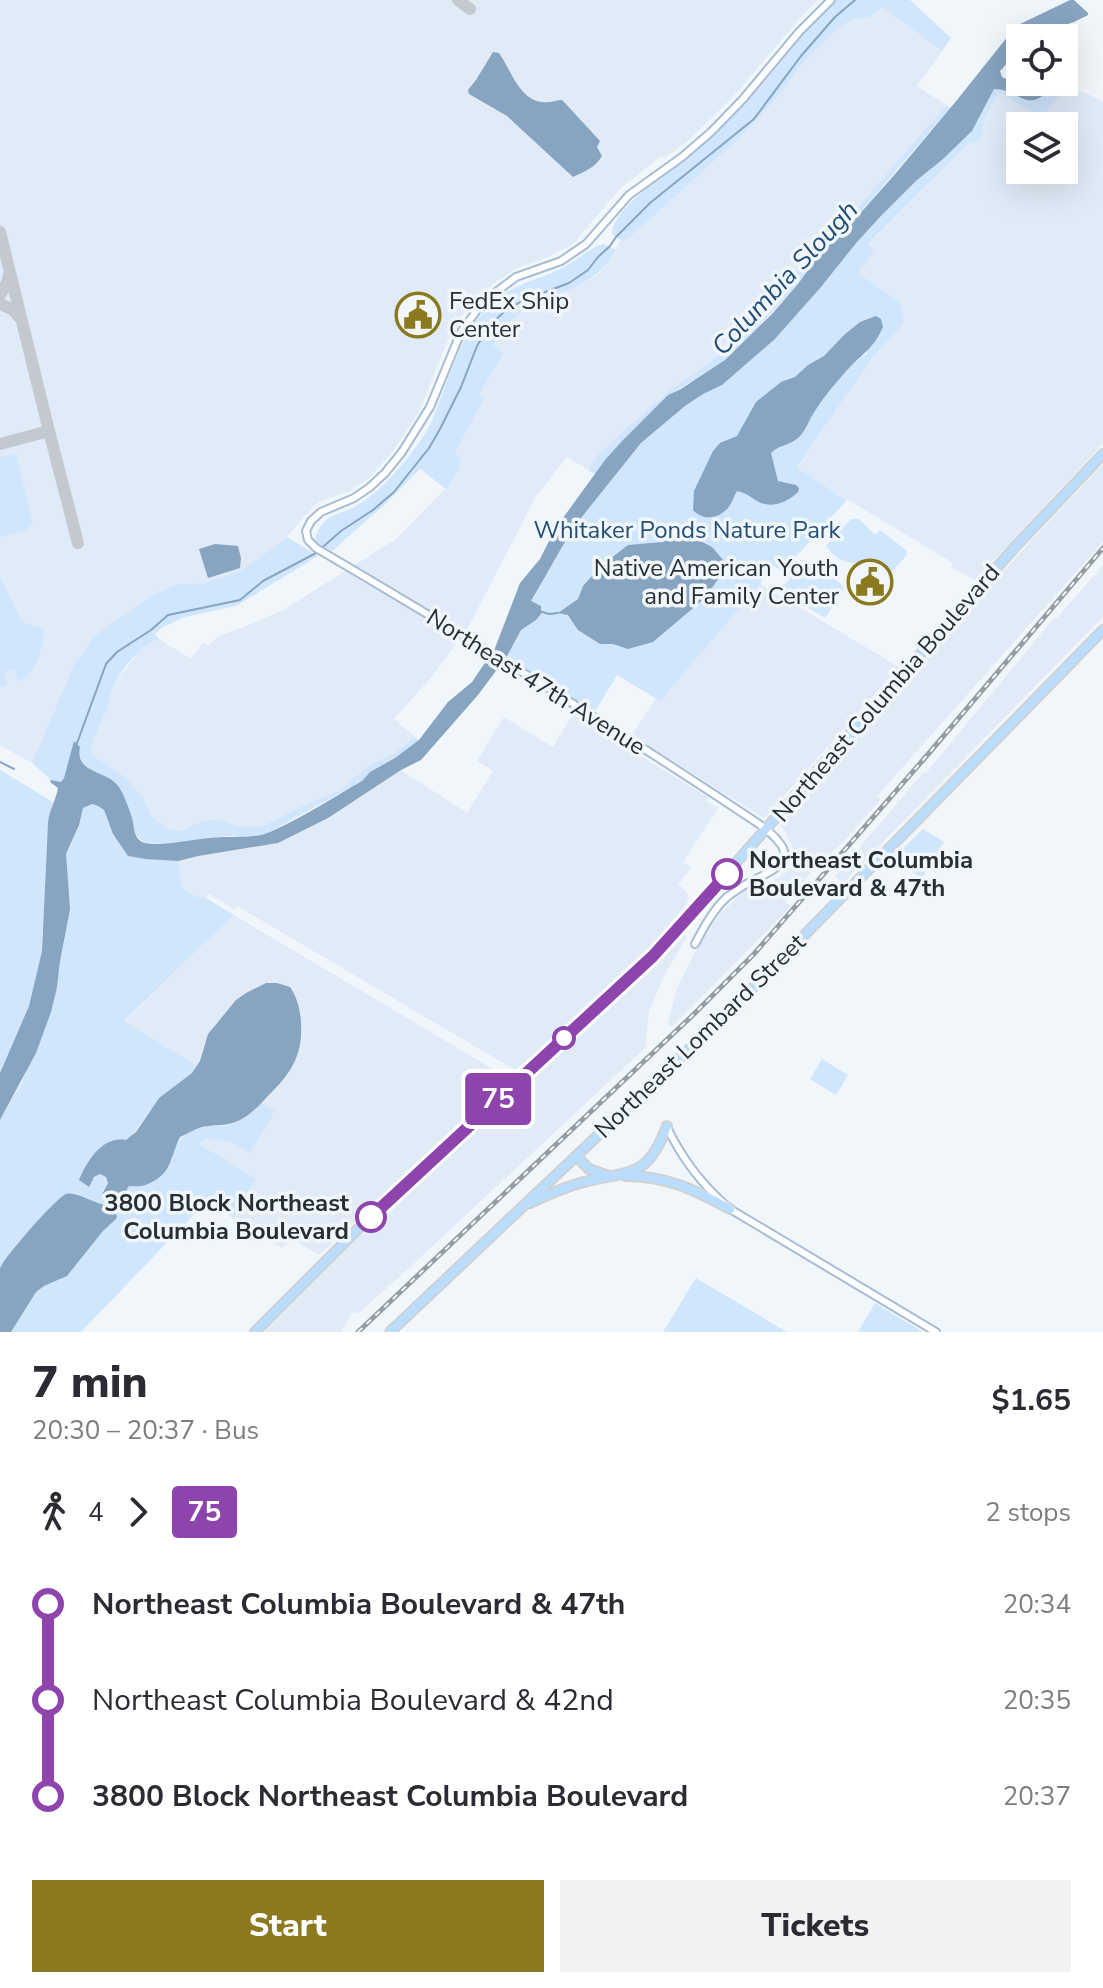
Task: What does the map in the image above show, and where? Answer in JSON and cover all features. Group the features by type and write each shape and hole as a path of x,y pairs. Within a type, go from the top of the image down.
{"main road":[{"name":"Northeast Columbia Boulevard","path":"255,1332 363,1224 653,956 1015,547 1103,454"},
{"name":"Northeast Lombard Street","path":"390,1332 738,1003 1103,630"},
{"path":"524,1205 583,1182 633,1172 648,1161 667,1126"},
{"path":"576,1156 595,1172 680,1184 730,1209"}],"street":[{"name":"Northeast 47th Avenue","path":"765,830 717,796 488,651 316,548 307,537 307,527 317,515 365,491 402,452 430,407 461,332 483,302 516,277 561,261 586,244 629,195 711,132 831,0"},
{"path":"695,944 714,912 729,896 779,866 783,857 782,846 765,830"},
{"path":"667,1126 690,1167 730,1209 936,1332"}],"shaded area":[{"path":"0,0 818,0 731,99 690,139 665,158 661,156 619,190 573,244 517,268 474,300 453,328 419,412 393,451 369,478 350,491 319,502 281,544 238,572 204,583 179,584 93,637 79,661 76,660 32,763 0,745"},
{"path":"1070,0 1088,13 1068,24 1020,24"},
{"path":"882,7 942,51 917,86 946,105 851,215 834,223 799,265 794,278 732,345 672,388 599,453 588,470 567,457 536,496 470,624 434,674 394,719 415,737 394,753 369,765 340,790 265,825 239,826 218,819 202,821 181,831 167,829 150,814 143,797 90,754 114,684 138,653 150,642 159,639 191,659 203,643 208,645 219,636 285,609 396,539 457,475 455,453 484,399 479,395 504,355 492,346 503,329 519,314 593,278 603,269 621,240 628,239 731,146 777,98 802,64 837,29 852,19 870,16"},
{"path":"1006,39 1006,64 1000,71 1006,79 1006,91 994,89 972,131 880,217 775,339 722,385 685,406 641,443 573,528 531,601 541,606 541,614 521,630 507,656 478,695 421,760 328,818 278,843 178,861 128,856 113,834 104,810 92,804 83,808 66,854 70,909 51,1012 36,1053 0,1120 0,1073 29,1006 42,951 48,823 58,788 50,782 61,782 64,778 74,741 80,747 82,762 119,787 135,833 139,840 148,844 256,836 270,832 362,781 370,772 395,758 419,740 448,702 472,682 495,648 520,583 540,559 555,529 605,460 668,395 725,360 772,314 821,252 840,236"},
{"path":"493,52 499,53 518,85 531,98 551,102 562,100 565,103 600,141 597,147 602,156 596,163 573,177 507,116 469,94 468,90"},
{"path":"1078,91 1103,102 1103,444 975,580 951,567 953,563 797,469 872,358 902,326 900,302 858,273 873,250 868,245 969,143 975,142 983,132 982,123 999,93 1033,112 1006,112 1006,184 1078,184 1078,112 1046,112 1058,96 1078,96"},
{"path":"1017,96 1042,96 1038,99"},
{"path":"876,316 881,319 883,327 873,344 827,393 801,435 771,453 778,481 796,485 798,492 786,501 771,505 737,491 728,508 720,514 706,517 697,514 693,510 694,491 713,451 720,443 737,436 756,402 781,382 795,377 824,356 860,322"},
{"path":"1103,464 1103,542 877,796 881,799 847,838 785,902 790,906 783,915 672,1027 668,1024 677,988 718,916 745,890 780,877 790,869 792,845 781,824 1015,558"},
{"path":"685,533 712,547 723,560 721,575 705,598 653,642 628,649 600,644 578,630 568,615 558,613 578,599 583,586 601,566 628,545 663,542"},
{"path":"215,544 238,546 240,568 208,578 199,549"},
{"path":"1103,565 1103,617 843,883 835,876 926,773 1054,618"},
{"path":"760,584 899,667 765,817 632,735 656,698 660,700"},
{"path":"573,714 709,798 707,801 718,808 683,862 691,868 678,885 689,897 685,909 653,944 518,1070 237,906 234,909 209,894 206,898 197,897 183,889 178,861 278,843 328,818 401,770 467,813 493,771 477,761 504,717 553,747"},
{"path":"234,915 498,1072 497,1089 319,1255 292,1239 282,1248 233,1218 256,1179 198,1144 205,1139 231,1142 275,1112 262,1103 294,1065 229,1008 216,1022 197,1066 124,1022"},
{"path":"683,934 687,937 665,974 649,1011 645,1048 409,1268 358,1314 353,1312 341,1332 265,1332 358,1238 658,961"},
{"path":"266,983 290,987 300,1012 300,1045 294,1064 283,1080 242,1119 202,1127 180,1137 160,1177 148,1184 129,1186 128,1203 115,1202 112,1208 116,1219 67,1276 36,1292 11,1332 0,1332 0,1269 10,1253 66,1194 108,1205 110,1200 102,1194 108,1183 106,1177 100,1174 94,1177 89,1187 79,1180 86,1165 103,1146 126,1140 136,1132 159,1098 192,1073 200,1061 208,1034 236,1000"}],"green space":[{"path":"836,0 910,0 951,38 942,51 882,7 870,17 852,19 837,29 802,64 777,98 731,146 628,239 621,240 612,234 614,224 631,203 733,115"},
{"name":"Whitaker Ponds Nature Park","path":"994,89 1006,92 1006,96 1031,101 1042,96 1061,96 1046,112 1033,112 999,93 982,123 981,138 969,143 868,244 874,250 858,273 900,302 904,318 902,326 872,358 797,468 847,500 783,571 770,565 760,584 660,701 617,675 594,713 507,656 539,585 573,528 641,443 685,406 722,385 775,339 880,217 972,131","holes":["844,335 867,353 836,382 809,365 824,356"]},
{"path":"946,105 950,108 748,338 710,371 668,395 622,441 595,474 588,470 599,453 655,403 732,345 763,314 794,278 799,265 820,237 834,223 851,215"},
{"path":"604,244 616,250 595,275 530,307 509,322 498,337 493,345 504,354 479,395 484,399 455,453 461,458 459,467 446,489 420,469 332,551 317,544 315,540 325,521 373,494 419,443 432,422 462,345 478,318 509,291 567,266 594,247"},
{"path":"16,453 33,525 27,530 0,537 0,457"},
{"path":"851,519 859,519 875,535 880,530 906,550 907,555 888,576 867,576 864,562 842,560 826,546"},
{"path":"287,537 318,556 236,606 185,617 161,628 155,634 159,639 134,657 115,683 90,754 124,776 143,797 150,814 167,829 181,831 202,821 218,819 239,826 265,825 340,790 369,765 394,753 415,737 419,740 370,772 362,781 266,834 185,842 146,844 135,835 133,827 92,771 82,764 79,747 74,741 61,782 51,780 32,763 76,660 79,660 93,637 154,594 179,584 204,583 238,572"},
{"path":"796,571 830,577 844,588 825,618 780,590"},
{"path":"0,576 19,616 26,624 44,628 41,651 31,671 18,682 14,670 4,671 7,686 0,687"},
{"path":"0,770 53,802 48,823 42,951 29,1006 0,1073"},
{"path":"92,804 104,810 107,821 135,857 178,861 183,889 206,898 234,915 124,1021 197,1066 159,1098 132,1136 97,1151 81,1176 92,1180 100,1174 106,1177 108,1183 102,1191 110,1200 108,1205 97,1204 38,1223 16,1244 0,1268 0,1120 22,1082 57,987 66,854 83,808"},
{"path":"923,829 944,842 922,878 892,860"},
{"path":"822,1059 848,1075 836,1095 810,1079"},
{"path":"262,1103 275,1111 250,1153 231,1142 205,1139 199,1144 256,1179 233,1218 206,1202 81,1332 11,1332 36,1292 67,1276 116,1219 112,1208 129,1186 172,1160 176,1147 186,1134 235,1122"},
{"path":"696,1278 787,1332 663,1332"},
{"path":"875,1303 923,1332 858,1332"}],"waterway":[{"name":"Columbia Slough","path":"76,746 106,664 117,652 168,615 240,600 263,581 316,553 394,492 440,429 489,326 506,310 569,283 588,270 650,203 754,119 801,56 835,17 855,0"},
{"path":"539,611 558,613"},
{"path":"0,762 14,769"}],"taxiway":[{"path":"458,0 470,9"},
{"path":"0,232 49,431 0,444"},
{"path":"0,295 9,275"},
{"path":"0,304 12,309 20,318"},
{"path":"49,431 78,543"}],"railway":[{"path":"358,1332 754,954 1103,548"}],"bus line":[{"name":"75","path":"371,1217 653,956 727,874"}],"place":[{"name":"FedEx Ship Center","path":"418,315"},
{"name":"Native American Youth and Family Center","path":"870,582"},
{"name":"Northeast Columbia Boulevard & 47th","path":"727,874"},
{"name":"3800 Block Northeast Columbia Boulevard","path":"371,1217"}]}
